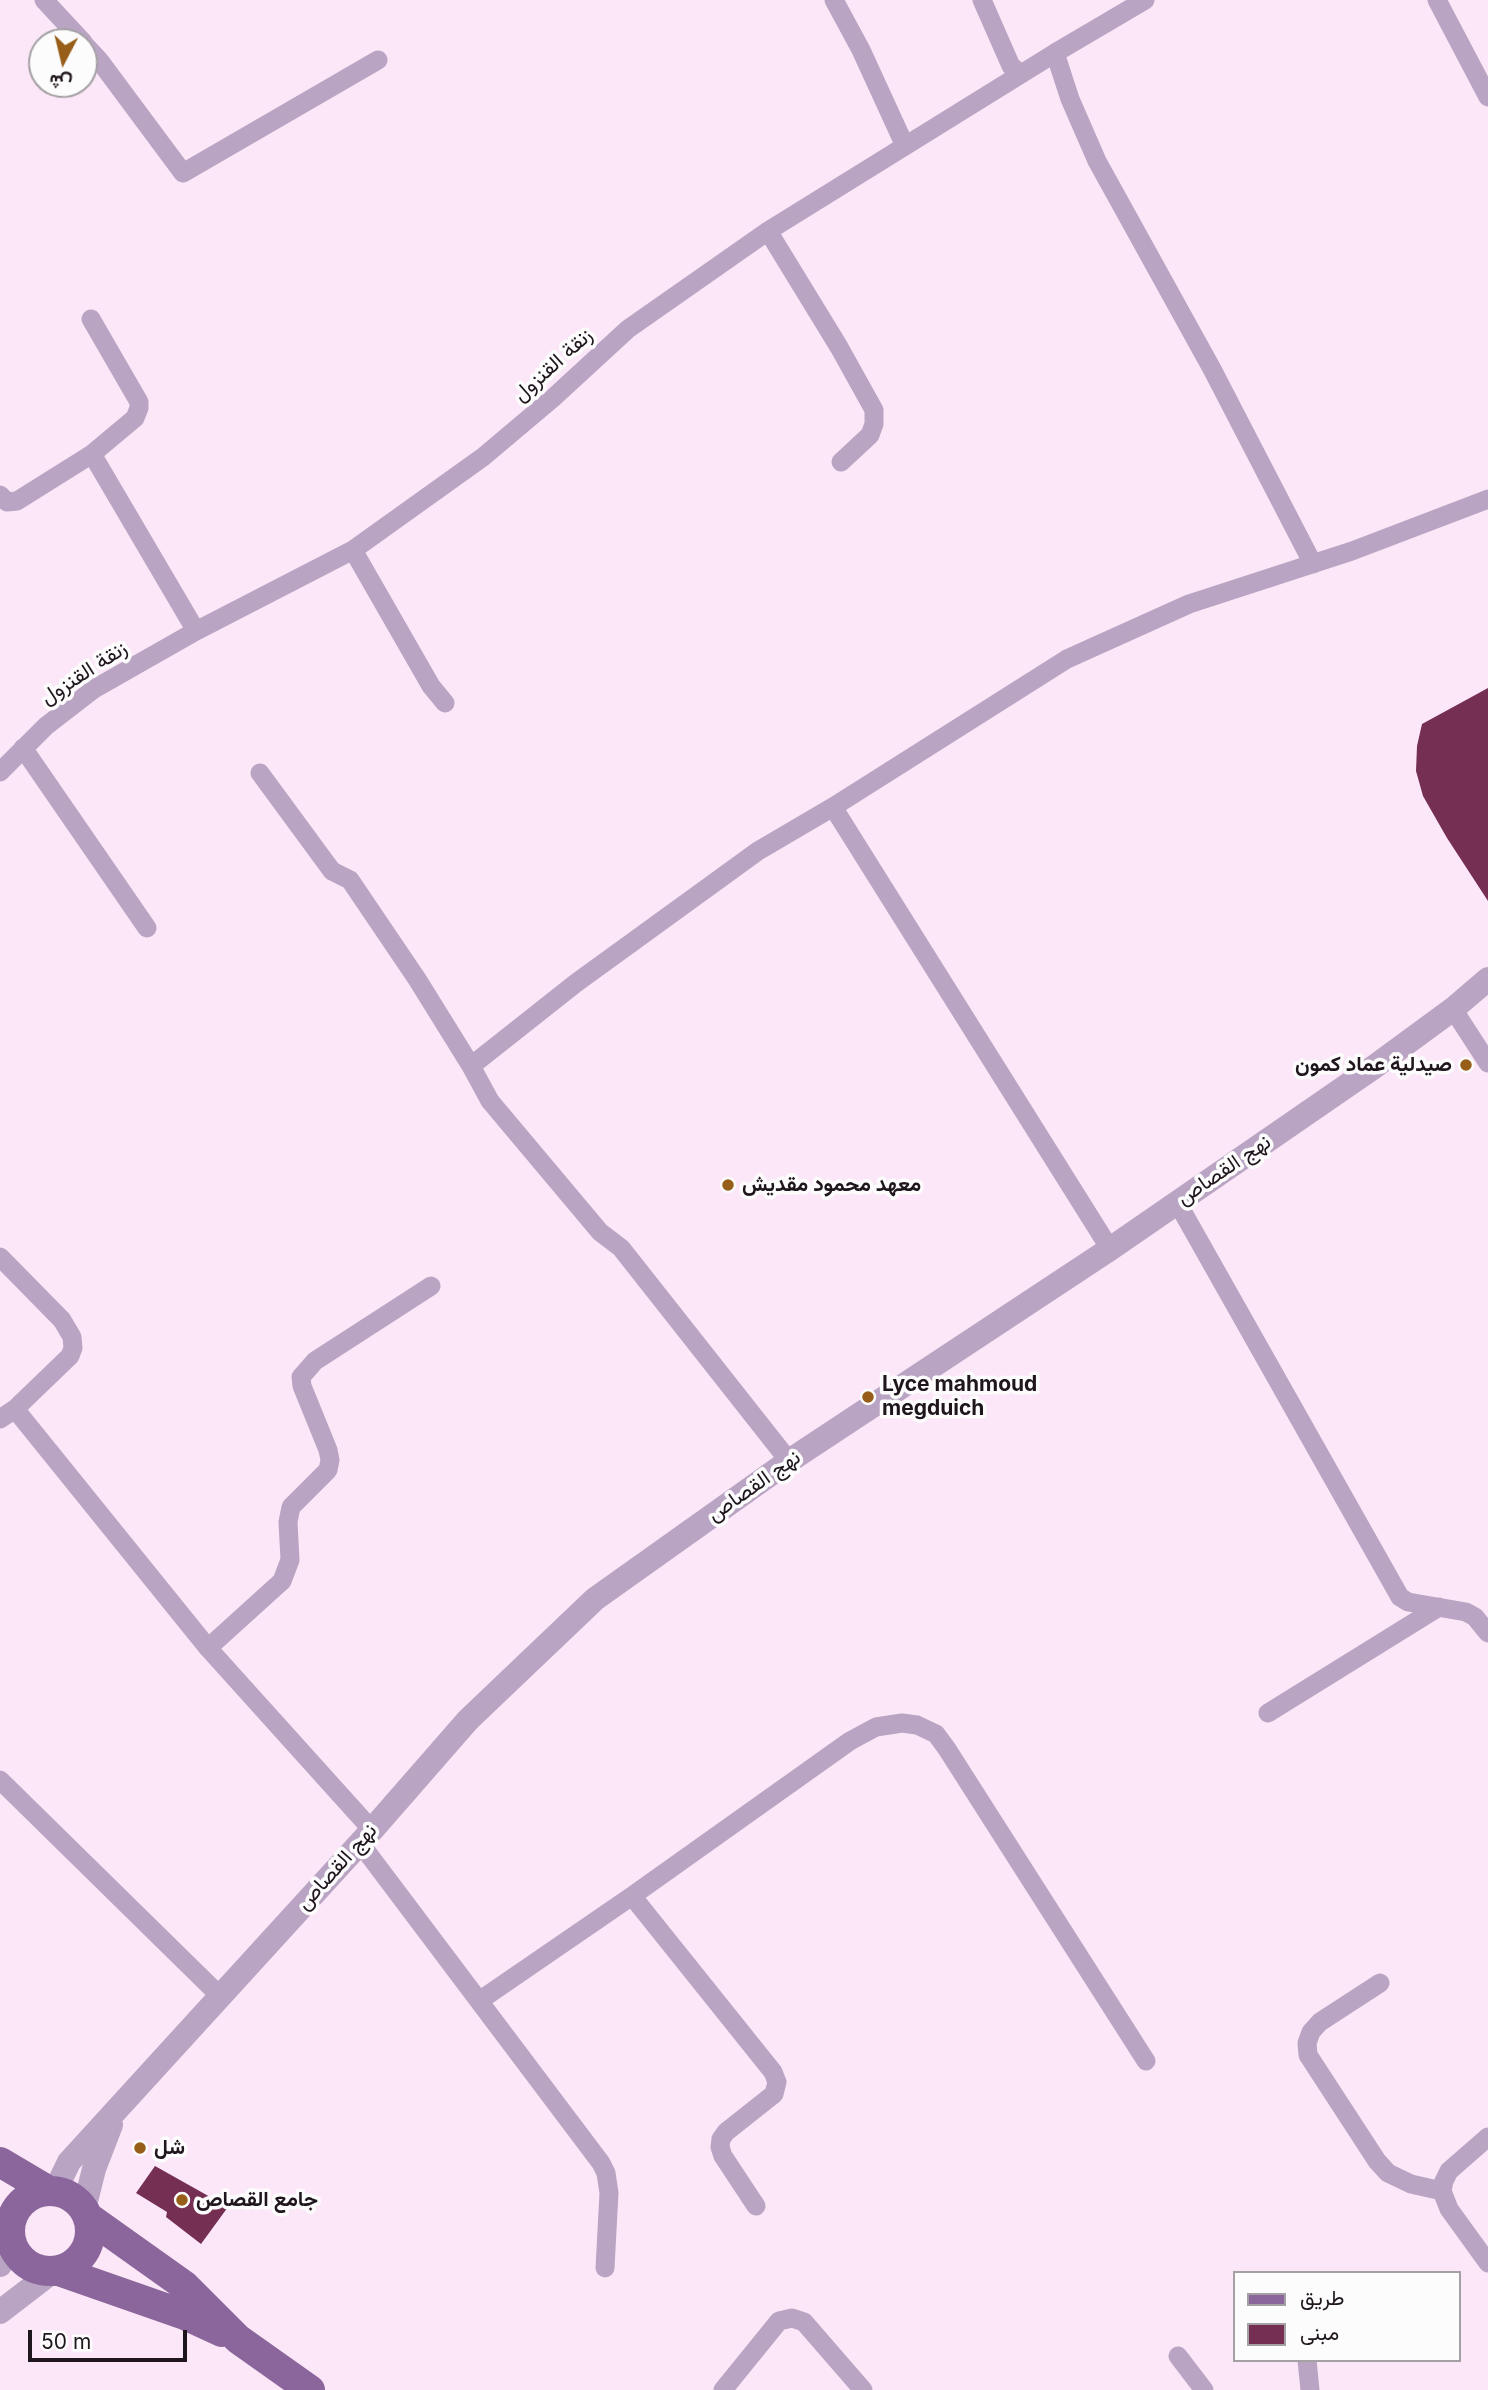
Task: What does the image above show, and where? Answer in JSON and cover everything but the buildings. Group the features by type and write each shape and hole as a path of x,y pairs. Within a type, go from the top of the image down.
{"main road":[{"path":"0,2162 52,2191 68,2195 86,2213 185,2286 238,2339 310,2390"},
{"path":"52,2191 37,2193 26,2199 12,2219 5,2238 29,2266 55,2271 185,2315 238,2339"},
{"path":"55,2271 70,2266 80,2259 87,2249 90,2237 86,2213"}],"street":[{"path":"44,0 69,28"},
{"path":"834,0 861,50 905,146"},
{"path":"982,0 1011,66 1021,74"},
{"name":"زنقة القنزول","path":"0,772 69,707 93,690 197,631 352,550 483,457 628,329 768,231 1145,0"},
{"path":"1437,0 1488,97"},
{"path":"1055,53 1070,99 1097,162 1212,369 1313,564"},
{"path":"98,59 183,173 378,60"},
{"path":"768,231 874,410 874,424 870,435 841,462"},
{"path":"0,495 7,502 17,501 92,454 135,418 139,402 91,319"},
{"path":"92,454 197,631"},
{"path":"471,1066 576,983 758,851 833,807 1067,659 1189,604 1406,532 1488,499"},
{"path":"352,550 431,686 445,703"},
{"path":"23,748 147,928"},
{"path":"260,773 332,871 351,880 417,979 491,1101 600,1232 621,1248 789,1461"},
{"path":"833,807 1110,1248"},
{"name":"نهج القصاص","path":"52,2191 69,2162 468,1720 595,1599 789,1461 1110,1248 1374,1067 1453,1009 1488,979"},
{"path":"1453,1009 1488,1063"},
{"path":"1177,1202 1400,1597 1408,1602 1466,1612 1475,1617 1488,1633"},
{"path":"0,1257 62,1320 72,1337 73,1348 70,1356 7,1414 366,1836 479,2001 601,2163 606,2173 609,2193 605,2268"},
{"path":"208,1648 282,1581 290,1560 288,1522 291,1507 328,1470 328,1450 302,1386 301,1377 314,1361 431,1286"},
{"path":"1268,1713 1439,1607"},
{"path":"479,2001 849,1741 876,1727 902,1723 917,1725 936,1734 947,1749 1146,2061"},
{"path":"0,1780 220,1996"},
{"path":"632,1896 772,2072 777,2082 774,2094 721,2139 723,2156 756,2206"},
{"path":"1380,1983 1320,2022 1311,2032 1307,2043 1308,2055 1382,2168 1399,2180 1442,2191"},
{"name":"نهج القصاص","path":"86,2213 94,2169 119,2109"},
{"path":"1488,2137 1449,2171 1442,2191 1449,2208 1488,2263"},
{"path":"0,2312 55,2271"},
{"path":"723,2390 779,2321 792,2318 804,2322 863,2390"},
{"path":"1178,2356 1204,2390"},
{"path":"1307,2362 1310,2390"}],"place":[{"name":"صيدلية عماد كمون","path":"1466,1065"},
{"name":"معهد محمود مقديش","path":"728,1185"},
{"name":"Lyce mahmoud megduich","path":"868,1397"},
{"name":"شل","path":"140,2148"},
{"name":"جامع القصاص","path":"182,2200"}]}
